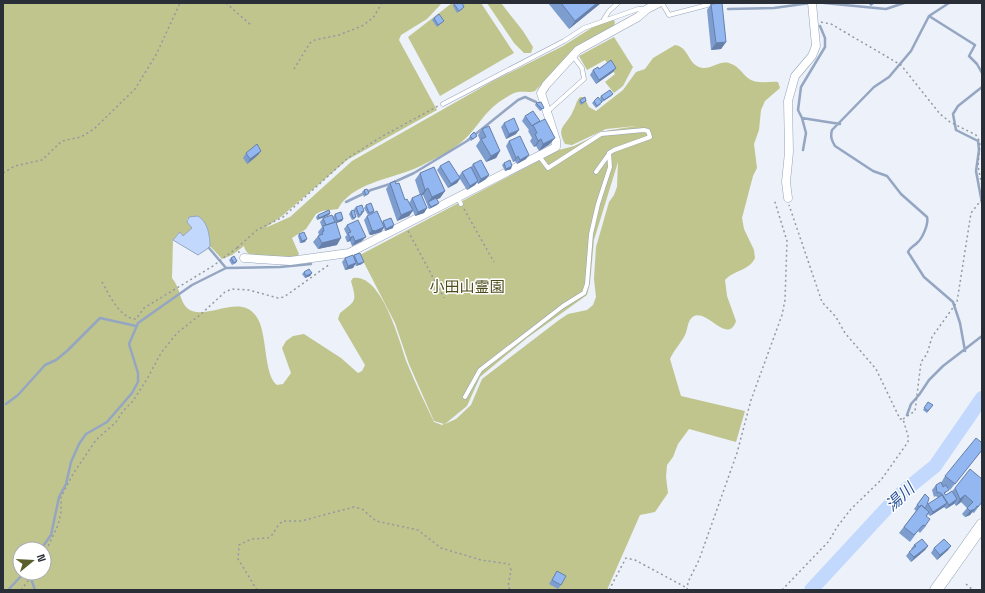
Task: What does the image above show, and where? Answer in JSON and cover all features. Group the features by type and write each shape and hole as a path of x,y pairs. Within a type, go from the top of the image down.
{"main road":[{"path":"936,590 982,525"}],"street":[{"path":"244,258 290,261 349,254 460,201 556,147 557,144 541,93 546,85 578,50 638,17 646,9 661,3"},
{"path":"788,198 786,182 789,152 788,101 796,76 812,56 816,46 812,3"}],"lane":[{"path":"604,20 609,11 618,3"},
{"path":"661,3 669,15 715,3"},
{"path":"443,104 564,41 584,28 638,9 646,9"},
{"path":"546,112 584,79 582,68 573,56"},
{"path":"539,156 548,168 601,134 610,132 648,131 650,137 648,139 609,153 596,172"},
{"path":"465,397 480,370 563,306 584,293 587,284 591,234 598,204 610,168 609,153"}],"path":[{"path":"3,174 15,166 42,160 62,141 81,137 94,129 135,89 156,55 180,3"},
{"path":"226,3 252,26"},
{"path":"294,69 310,43 315,40 339,36 362,26 373,18 382,3"},
{"path":"814,24 822,21 831,24 895,60 906,71 940,114 950,122 976,135 980,142 978,166 982,186"},
{"path":"102,282 120,311 132,319 136,319 144,308 213,266 257,230 283,217 348,158 408,122 443,104"},
{"path":"788,198 820,297 836,317 845,333 876,369 888,390 896,413 900,419 904,419"},
{"path":"609,590 626,558 635,560 687,589 699,560 737,453 751,400 782,315 785,300 787,241 774,199"},
{"path":"904,419 915,411 921,362 927,354 932,337 957,302 971,213 982,199"},
{"path":"460,201 494,262"},
{"path":"406,227 444,298"},
{"path":"238,247 240,255 244,258"},
{"path":"51,541 58,525 61,512 61,497 73,474 96,440 116,422 123,411 133,401 148,379 161,353 177,333 200,315 225,292 232,289 249,290 278,298 284,297 337,259 338,256"},
{"path":"782,590 829,541 851,509 881,480 908,442 904,419"},
{"path":"257,590 238,559 239,545 251,539 268,538 272,535 279,524 283,522 301,521 354,507 362,509 376,521 418,530 441,548 481,560 509,564 511,570 508,587 511,590"},
{"path":"21,590 28,581"},
{"path":"966,584 974,590"}],"green space":[{"name":"小田山霊園","path":"3,3 442,3 427,19 401,35 399,40 437,110 347,160 282,216 265,228 290,217 352,161 493,81 563,46 593,27 613,19 615,22 614,26 572,52 535,91 516,93 494,106 466,138 455,147 414,169 361,188 344,201 338,209 322,211 316,214 306,229 292,238 299,254 296,257 275,259 258,258 247,252 244,246 232,255 222,259 210,246 206,225 198,216 187,219 187,222 192,228 183,236 180,232 173,240 172,278 187,308 194,312 212,311 231,307 249,309 260,323 267,363 273,380 277,385 283,384 291,373 282,348 286,341 293,336 304,334 341,358 358,373 362,371 365,365 338,319 340,313 354,300 351,281 353,278 363,279 373,286 381,297 388,311 407,363 420,393 434,422 442,425 444,424 434,421 409,364 395,323 360,255 559,150 574,146 605,131 636,126 606,129 572,145 565,144 561,133 563,126 571,116 580,97 584,97 589,107 596,111 623,90 636,72 645,69 653,58 675,45 683,48 691,60 701,68 721,63 729,63 736,66 751,80 761,82 778,82 780,88 765,101 761,110 759,130 754,144 757,168 753,176 742,218 744,229 754,250 755,258 749,266 725,280 727,296 736,321 728,330 699,315 694,316 690,320 682,341 670,359 681,396 745,411 736,442 689,429 678,444 673,457 667,465 666,477 668,493 655,512 640,515 607,590 3,590","holes":["618,162 617,187 609,202 596,247 594,279 596,297 593,305 587,310 568,314 482,379 471,405 456,419 445,424 467,406 480,377 527,338 587,295 590,283 594,240"]},
{"path":"452,3 481,3 514,53 440,96 408,37"},
{"path":"487,3 501,3 523,31 533,47 531,53 524,53 514,43"},
{"path":"614,37 633,67 623,86 614,93 605,82 615,74 605,60 587,70 579,56"}],"water":[{"path":"198,216 206,226 209,234 210,247 198,255 173,240 180,232 183,236 192,228 187,222 189,217"}],"building":[{"path":"462,3 464,7 459,11 454,4"},
{"path":"561,3 597,3 575,21"},
{"path":"722,3 726,42 716,43 711,4"},
{"path":"439,14 444,21 438,25 434,18"},
{"path":"611,60 616,68 599,80 593,70 598,67 599,69"},
{"path":"610,90 613,94 604,100 601,96"},
{"path":"585,97 586,101 582,103 580,100"},
{"path":"598,97 602,102 597,106 594,101"},
{"path":"541,102 544,108 542,109 536,103"},
{"path":"533,111 540,121 532,126 525,116"},
{"path":"514,118 519,130 509,134 504,123"},
{"path":"545,119 555,138 543,144 541,139 538,141 535,134 537,133 533,125"},
{"path":"489,126 500,151 491,156 481,139 486,137 482,129"},
{"path":"474,132 477,136 473,139 470,136"},
{"path":"520,136 529,155 520,160 518,156 516,158 509,141"},
{"path":"257,144 261,151 250,159 246,153"},
{"path":"481,160 489,175 481,179 473,164"},
{"path":"510,160 512,166 506,169 504,163"},
{"path":"449,161 460,178 451,184 440,166"},
{"path":"434,167 445,191 432,197 428,188 425,190 420,173"},
{"path":"471,167 478,181 470,186 462,172"},
{"path":"395,181 396,184 399,183 405,200 407,199 413,210 401,215 390,183"},
{"path":"367,189 369,193 366,195 364,190"},
{"path":"421,194 427,208 418,212 412,198"},
{"path":"436,198 439,203 431,207 428,202"},
{"path":"371,203 374,211 369,213 366,205"},
{"path":"362,205 364,211 359,215 356,207"},
{"path":"329,210 330,213 319,218 318,215"},
{"path":"354,210 356,217 353,218 351,211"},
{"path":"377,211 384,227 375,231 372,230 367,216"},
{"path":"341,212 343,219 337,221 335,214"},
{"path":"332,215 335,222 326,225 323,218"},
{"path":"391,218 394,225 386,229 383,221"},
{"path":"358,220 366,237 355,241 353,236 350,238 348,233 351,232 347,225"},
{"path":"336,222 341,238 322,243 318,236 323,234 323,226"},
{"path":"304,232 307,239 302,241 299,234"},
{"path":"360,253 364,262 358,264 354,255"},
{"path":"353,255 356,263 348,266 345,258"},
{"path":"234,256 237,261 234,263 231,258"},
{"path":"309,269 312,273 306,276 304,272"},
{"path":"928,402 933,405 928,411 924,408"},
{"path":"976,438 981,442 982,441 982,450 955,484 945,476"},
{"path":"970,469 982,479 982,502 978,507 977,506 975,509 970,511 967,508 973,502 965,495 960,499 955,488"},
{"path":"941,482 943,487 946,485 949,490 944,493 946,495 952,491 957,499 949,505 942,494 939,492 937,493 936,485"},
{"path":"925,494 929,498 925,508 921,505 920,507 917,505"},
{"path":"942,495 947,503 933,512 928,504"},
{"path":"921,505 929,512 926,516 930,519 925,526 923,525 914,535 904,527"},
{"path":"922,539 928,546 914,557 909,552 916,546 914,545"},
{"path":"944,539 951,546 940,555 934,548"},
{"path":"557,571 566,576 561,585 552,580"}],"waterway":[{"path":"728,9 774,8 810,3"},
{"path":"824,3 886,9 904,3"},
{"path":"949,3 929,16 911,51 889,77 874,87 832,130 831,137 835,146 873,171 887,176 901,194 927,217 927,223 923,235 908,252 924,277 953,302 960,323 965,351"},
{"path":"929,16 975,45 969,56 977,64 982,73"},
{"path":"820,26 825,38 825,47 801,87 798,110 802,118 840,124"},
{"path":"982,87 958,106 953,114 956,130 978,141 979,150 976,171 982,203"},
{"path":"346,202 371,190 390,184 414,173 467,141 518,100 525,97 536,102"},
{"path":"802,118 806,133 803,150"},
{"path":"209,248 226,268"},
{"path":"47,541 51,535 59,497 66,484 71,462 79,444 86,434 107,422 132,393 138,382 138,373 129,344 138,323 192,285 226,268 280,267 311,264"},
{"path":"6,404 18,395 45,365 56,360 67,351 100,318 136,326"},
{"path":"907,415 911,404 929,380 943,366 982,336"},
{"name":"湯川","path":"811,590 898,496 935,466 982,398"},
{"path":"8,590 16,581"},
{"path":"32,581 35,590"}]}
